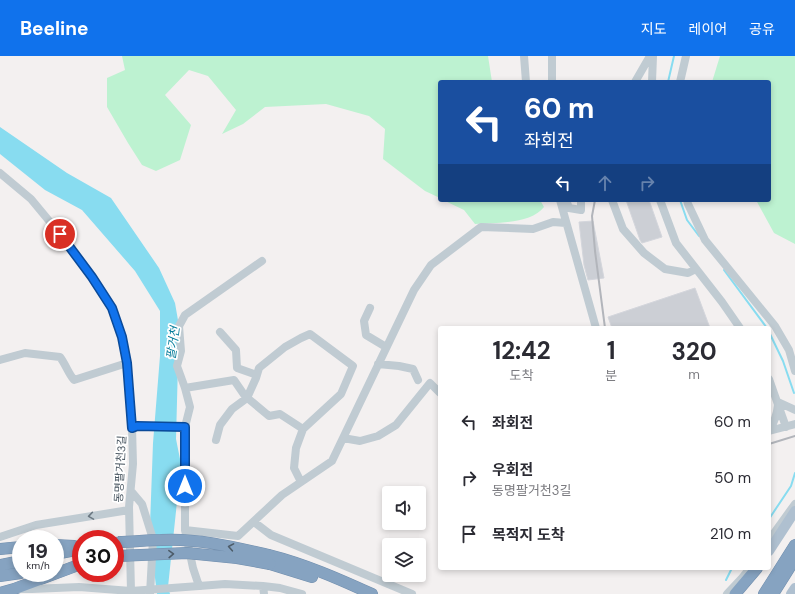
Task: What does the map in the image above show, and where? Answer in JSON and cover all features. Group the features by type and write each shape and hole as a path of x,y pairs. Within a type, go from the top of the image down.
{"highway":[{"path":"124,542 162,539 198,541 234,547 355,594"},
{"path":"764,594 795,545"},
{"path":"0,549 12,548"},
{"path":"124,556 187,553 254,561 286,559 339,579 372,594"},
{"path":"773,594 795,559"},
{"path":"0,565 12,563"},
{"path":"0,593 72,566"},
{"path":"734,594 755,570"},
{"path":"0,576 12,574"}],"main road":[{"path":"771,548 795,511"},
{"path":"742,594 756,570"},
{"path":"791,594 795,588"}],"street":[{"path":"524,56 526,80"},
{"path":"552,56 552,80"},
{"path":"637,80 651,56"},
{"path":"651,56 652,80"},
{"path":"680,80 686,56"},
{"name":"동명팔거천3길","path":"0,173 31,199 60,234 92,277 112,308 122,337 127,363 132,418 138,427 129,510 132,592"},
{"path":"561,202 595,326"},
{"path":"567,202 569,208 580,210 581,202"},
{"path":"613,202 623,229 644,253 665,269 688,273 696,269"},
{"path":"661,202 676,243 739,326"},
{"path":"688,202 705,240 775,326 789,350 795,370"},
{"path":"185,530 238,536 282,495 332,460 414,290 431,265 480,227 533,229 553,222 566,223"},
{"path":"199,586 193,568 185,530 185,427 190,407 177,366 181,351 179,326 185,315 262,260"},
{"path":"370,308 364,321 366,335 386,347"},
{"path":"220,332 236,350 236,368 257,375"},
{"path":"216,440 220,425 232,409 247,398 259,368 285,347 310,334 353,366 341,394 303,429 296,448 294,468 301,482"},
{"path":"0,360 25,353 60,357 74,380 127,363"},
{"path":"378,364 413,369 418,380"},
{"path":"185,388 234,380 247,398 270,416 280,414 303,429"},
{"path":"343,438 360,441 378,436 396,425 430,383 438,391"},
{"path":"771,384 786,427"},
{"path":"778,402 795,410"},
{"path":"771,427 776,416 778,402"},
{"path":"771,431 795,424"},
{"path":"138,427 185,427"},
{"path":"131,490 142,504 153,539 150,594"},
{"path":"771,537 795,504"},
{"path":"0,537 36,525 129,510"},
{"path":"254,522 271,535 412,594"},
{"path":"727,594 748,570"},
{"path":"14,589 32,590 79,587 132,592 225,584 263,590 280,588 302,594"}],"green space":[{"path":"122,56 488,56 492,80 438,80 438,197 425,191 383,159 385,129 369,116 326,104 265,107 243,124 222,134 236,110 208,76 189,70 165,95 191,125 180,160 156,171 142,165 107,107 107,78 125,70"},
{"path":"720,56 795,56 795,244 774,233 757,202 771,202 771,80 713,80"},
{"path":"447,202 541,202 544,207 531,217 502,223 475,224 464,210"}],"water":[{"name":"팔거천","path":"0,127 67,173 111,198 159,268 175,303 179,326 176,439 181,464 168,587 170,594 157,594 150,525 153,443 160,356 160,311 135,271 82,210 45,190 0,154"}],"building":[{"path":"627,202 650,202 662,237 642,243"},
{"path":"593,221 604,278 588,280 584,265 579,222"},
{"path":"695,288 709,326 611,326 608,317"}],"waterway":[{"path":"668,80 674,56"},
{"path":"681,202 687,220 699,236"},
{"path":"724,270 766,326"},
{"path":"771,336 783,361 794,393"},
{"path":"771,516 791,486 795,473"},
{"path":"726,580 731,570"}],"railway":[{"path":"595,202 592,216 605,326"},
{"path":"771,443 795,436"}],"route":[{"path":"60,234 92,277 112,308 122,337 127,363 132,428 137,426 185,427 185,486"}]}
